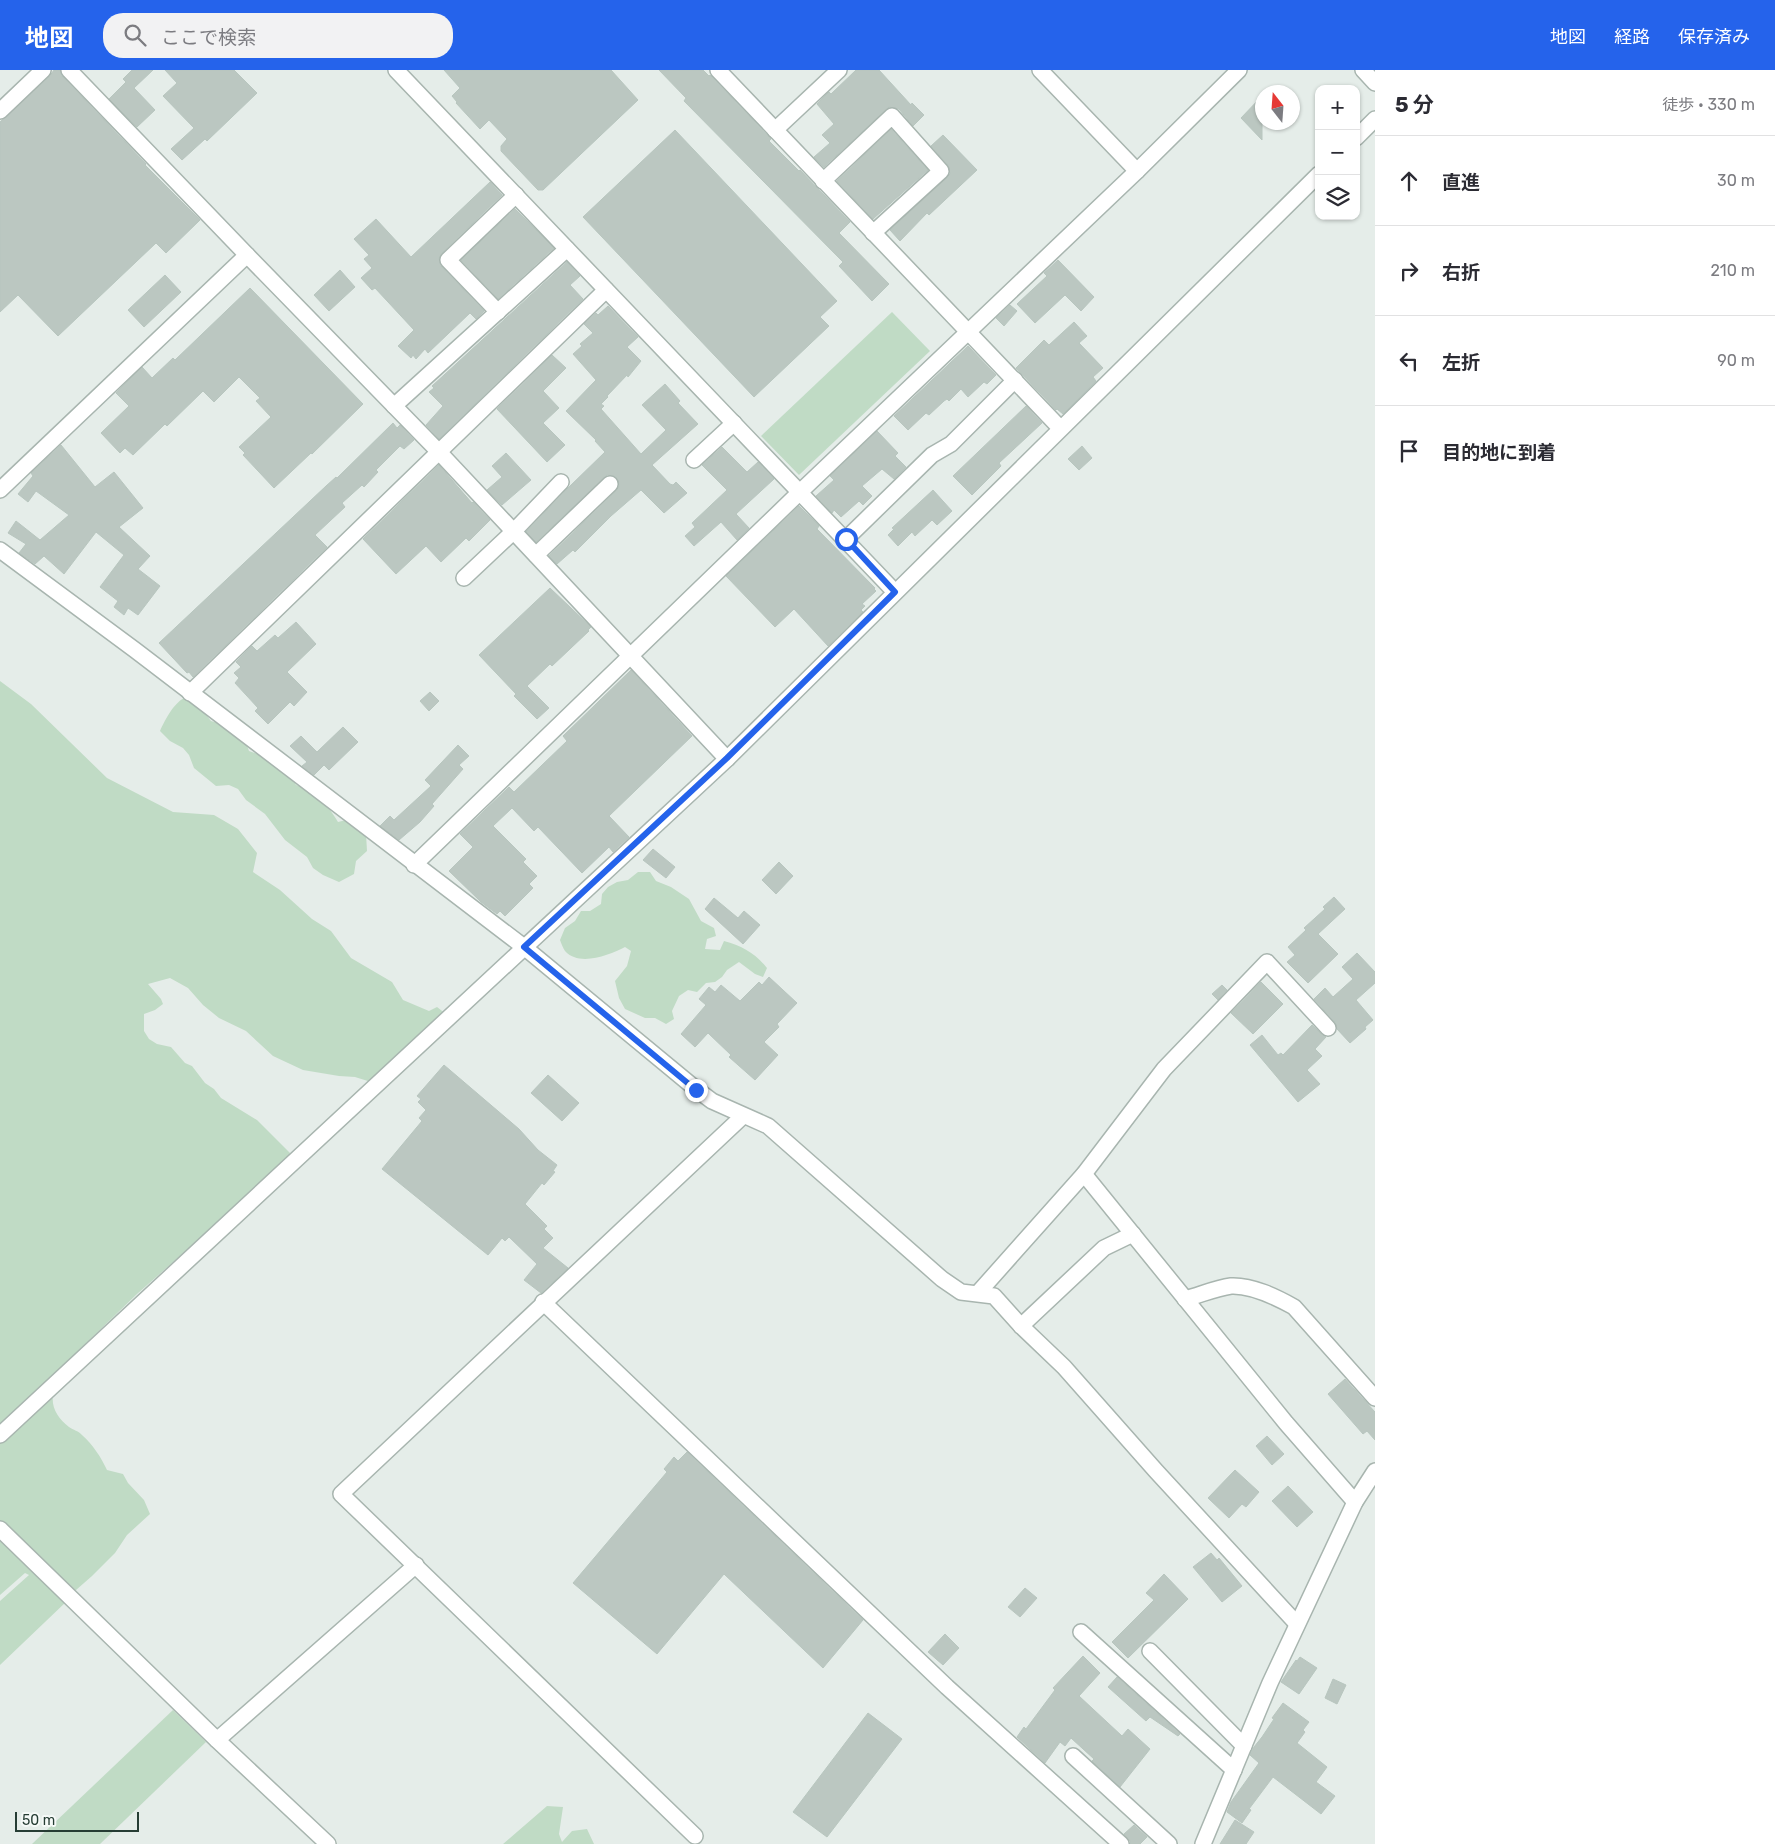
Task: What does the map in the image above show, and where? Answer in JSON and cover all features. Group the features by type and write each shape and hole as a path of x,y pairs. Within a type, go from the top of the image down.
{"street":[{"path":"0,111 43,70"},
{"path":"69,70 247,256 440,453 727,758"},
{"path":"396,70 895,592"},
{"path":"718,70 1060,428"},
{"path":"775,130 839,70"},
{"path":"1040,70 1137,171"},
{"path":"414,865 800,492 1137,171 1239,70"},
{"path":"1363,70 1375,82"},
{"path":"823,181 892,116 941,171 873,233"},
{"path":"1360,134 1375,120"},
{"path":"0,1435 727,758 1318,175"},
{"path":"498,312 448,260 516,195"},
{"path":"394,406 567,249"},
{"path":"0,490 247,256"},
{"path":"190,693 440,453 606,290"},
{"path":"846,539 932,455 951,444 1015,380"},
{"path":"694,460 734,423"},
{"path":"464,578 514,531 561,482"},
{"path":"536,555 610,484"},
{"path":"0,550 524,947 696,1090 712,1101 768,1126 942,1279 961,1292 994,1296 1064,1367 1156,1471 1298,1624"},
{"path":"978,1293 1084,1174 1164,1069 1267,962 1328,1028"},
{"path":"695,1836 416,1565 340,1494 743,1116"},
{"path":"1084,1174 1286,1423 1355,1502"},
{"path":"1022,1326 1104,1248 1133,1234"},
{"path":"1185,1299 1230,1286 1247,1288 1281,1299 1294,1308 1375,1398"},
{"path":"544,1302 947,1687 1121,1844"},
{"path":"1203,1844 1270,1683 1355,1502 1375,1471"},
{"path":"0,1530 217,1740 328,1844"},
{"path":"217,1740 416,1565"},
{"path":"1081,1632 1234,1770"},
{"path":"1150,1651 1244,1746"},
{"path":"1074,1756 1169,1844"}],"green space":[{"path":"892,312 930,351 799,475 761,436"},
{"path":"0,681 31,704 107,778 173,812 214,815 238,829 257,853 253,872 280,890 312,919 331,931 351,958 392,982 403,1000 429,1011 437,1007 446,1014 371,1082 355,1077 303,1070 273,1056 246,1031 219,1018 203,1005 188,988 170,978 148,984 163,1004 155,1010 144,1014 144,1031 149,1039 157,1044 171,1047 185,1063 192,1066 205,1083 214,1089 221,1098 257,1120 290,1153 286,1162 137,1294 81,1348 73,1372 63,1388 53,1394 54,1408 62,1420 90,1443 107,1470 123,1474 128,1483 144,1500 150,1514 127,1535 115,1553 92,1576 76,1590 63,1596 67,1601 0,1665 0,1601 29,1575 25,1573 0,1595"},
{"path":"186,697 203,711 211,721 221,724 245,740 249,751 268,758 290,774 296,785 315,794 338,822 346,820 366,834 367,851 356,861 354,874 339,882 323,875 313,868 307,857 285,840 265,814 246,800 238,789 229,785 216,786 194,768 189,755 183,748 170,741 160,731 174,707"},
{"path":"638,872 650,872 656,881 671,887 689,899 701,921 714,928 716,936 707,939 705,949 720,950 724,941 737,945 753,954 767,968 763,977 755,974 739,962 727,970 715,982 706,983 697,992 688,990 679,996 672,1011 674,1019 666,1024 655,1018 645,1018 625,1009 619,998 615,981 627,966 631,951 625,947 595,958 578,958 571,956 565,951 560,940 565,928 575,921 581,911 590,911 601,904 602,894 608,887 617,882 628,880"},
{"path":"173,1710 206,1742 100,1844 32,1844"},
{"path":"547,1806 563,1807 559,1834 562,1842 572,1831 587,1829 594,1844 503,1844"}],"building":[{"path":"54,70 60,70 62,76 145,165 200,220 166,253 156,243 58,336 18,295 0,312 0,122 49,77"},
{"path":"132,70 153,70 134,88 155,110 137,127 109,99 126,82 123,79"},
{"path":"165,70 234,70 257,93 207,141 205,139 182,160 171,149 194,128 163,96 177,83"},
{"path":"444,70 611,70 638,100 543,190 538,190 501,151 501,146 507,139 489,120 480,129 456,103 452,96 460,88"},
{"path":"659,70 703,70 710,75 771,139 769,141 850,222 839,233 889,284 872,301 839,266 843,262 684,101 686,98"},
{"path":"856,70 879,70 911,105 912,103 924,115 913,126 899,109 889,107 824,167 814,157 830,143 822,135 834,124 817,104 829,92 831,94"},
{"path":"1255,103 1255,130 1262,130 1262,140 1241,118"},
{"path":"891,129 928,170 873,219 837,181"},
{"path":"675,130 837,301 820,317 829,326 754,397 583,217"},
{"path":"943,135 977,170 929,215 927,213 900,241 890,230 950,174 948,165 931,146"},
{"path":"490,182 502,195 439,258 441,266 484,311 476,319 470,313 428,353 425,349 416,359 413,355 411,358 398,346 414,330 375,288 372,290 361,278 372,268 364,259 369,255 354,239 376,219 411,257"},
{"path":"515,209 554,248 498,299 461,260"},
{"path":"1058,260 1094,297 1081,311 1065,295 1035,323 1017,304 1047,276 1044,273"},
{"path":"567,262 580,276 570,285 583,299 439,439 426,425 443,406 429,392 434,388 432,386"},
{"path":"340,270 355,287 329,311 314,295"},
{"path":"165,275 181,292 144,327 128,310"},
{"path":"250,288 363,404 274,488 243,455 245,453 239,447 271,417 256,401 260,398 239,377 214,402 203,391 167,426 165,424 133,455 125,448 120,453 101,433 129,406 116,393 142,367 152,378 173,358 175,360"},
{"path":"1010,305 1017,311 1004,326 996,318"},
{"path":"608,306 638,337 627,347 641,361 628,377 627,375 607,396 601,404 604,406 601,409 641,454 666,430 642,405 665,384 680,401 678,403 698,424 652,465 670,484 673,485 676,482 687,493 664,513 641,490 611,516 575,552 573,550 557,564 549,556 619,486 616,477 607,475 536,542 526,532 605,452 596,440 566,411 596,380 573,354 582,346 580,344 593,333 584,324 596,313 598,315"},
{"path":"1074,322 1087,336 1079,343 1103,368 1093,377 1096,381 1063,414 1056,410 1016,368 1044,340 1049,345"},
{"path":"968,346 996,375 987,384 984,382 968,397 961,389 949,401 947,399 944,401 929,415 926,413 908,430 894,416"},
{"path":"552,355 566,368 543,391 559,408 543,423 565,445 547,462 497,409"},
{"path":"1026,406 1042,423 999,463 1001,466 972,495 953,476"},
{"path":"393,423 397,428 400,425 414,440 404,449 400,446 376,470 378,472 364,487 362,485 342,503 345,507 315,535 327,547 193,677 189,672 187,673 159,643 326,486 337,478"},
{"path":"877,431 898,453 895,456 906,467 894,479 882,469 862,486 872,496 863,505 859,501 841,517 834,510 832,513 816,496 834,480 830,476"},
{"path":"61,445 95,487 114,472 143,508 119,527 150,556 138,569 160,586 138,615 128,608 124,615 114,607 118,601 100,587 124,555 96,532 64,574 44,556 35,564 19,553 26,544 8,533 16,521 40,540 69,515 36,491 28,502 18,494 33,476 31,473"},
{"path":"1082,446 1092,458 1079,470 1068,459"},
{"path":"722,447 747,472 758,462 774,479 736,514 749,528 737,540 721,522 694,546 685,536 695,527 692,523 727,490 702,465"},
{"path":"506,453 531,480 502,505 487,490 502,477 492,466"},
{"path":"439,465 472,503 490,520 469,541 466,538 441,562 426,546 396,574 363,539"},
{"path":"933,490 952,511 937,525 932,520 915,536 912,532 898,546 888,535 894,529 892,528"},
{"path":"799,506 819,526 817,529 876,591 862,604 865,606 861,610 863,612 828,646 794,609 775,627 726,576"},
{"path":"550,588 591,627 552,666 550,664 527,686 549,708 537,719 514,696 516,694 479,655"},
{"path":"296,622 316,644 287,672 307,692 294,706 290,702 268,724 255,711 258,708 235,683 239,678 234,673 241,667 236,662 252,646 257,651 275,635 278,638"},
{"path":"631,670 692,736 609,816 629,837 613,852 609,847 582,873 538,827 534,831 512,808 493,826 526,859 523,862 537,876 529,884 533,888 505,916 500,911 497,914 481,902 449,871 473,847 460,834 509,787 514,792 567,741 563,736"},
{"path":"430,692 439,701 429,711 420,701"},
{"path":"343,727 358,742 329,770 324,765 314,775 302,766 307,762 290,746 301,736 317,752"},
{"path":"458,745 469,756 459,765 463,769 432,804 434,806 420,822 399,840 380,826 390,816 394,820 431,786 425,780"},
{"path":"653,849 675,867 666,878 643,860"},
{"path":"779,862 793,876 776,894 762,880"},
{"path":"1334,897 1345,909 1318,934 1338,954 1308,983 1287,962 1295,955 1288,947 1306,930 1304,928 1325,909 1323,907"},
{"path":"714,898 738,918 744,911 760,925 743,944 705,909"},
{"path":"1357,953 1375,972 1375,983 1356,1000 1373,1020 1350,1043 1337,1029 1335,1022 1314,999 1325,988 1333,997 1353,979 1342,967"},
{"path":"769,977 797,1003 777,1024 779,1027 764,1042 778,1055 755,1080 729,1057 731,1055 708,1033 695,1047 681,1034 706,1005 699,999 709,987 715,992 721,985 740,1001 759,982 762,985"},
{"path":"1261,982 1283,1004 1253,1034 1231,1013"},
{"path":"1222,985 1227,990 1218,1000 1212,994"},
{"path":"1312,1025 1326,1037 1315,1049 1322,1056 1307,1070 1320,1084 1298,1102 1250,1045 1262,1035 1278,1055 1281,1053 1283,1055"},
{"path":"444,1065 519,1129 538,1150 557,1165 553,1171 555,1172 544,1185 542,1183 525,1204 547,1226 544,1229 553,1238 543,1248 568,1268 541,1293 524,1280 537,1264 509,1237 505,1241 502,1238 488,1255 382,1169 422,1121 419,1118 426,1110 418,1102 421,1099 417,1096"},
{"path":"548,1075 579,1103 562,1121 531,1093"},
{"path":"1345,1379 1375,1412 1375,1440 1367,1431 1363,1434 1328,1394"},
{"path":"1267,1436 1284,1454 1272,1465 1256,1446"},
{"path":"687,1452 863,1620 823,1668 724,1574 657,1654 573,1583 667,1472 664,1469 674,1457 678,1461"},
{"path":"1235,1470 1259,1492 1246,1507 1242,1504 1229,1518 1208,1498"},
{"path":"1288,1486 1313,1512 1297,1527 1272,1501"},
{"path":"1211,1553 1217,1560 1219,1558 1242,1586 1222,1602 1193,1567"},
{"path":"1164,1574 1188,1599 1128,1658 1112,1642 1154,1600 1146,1593"},
{"path":"1025,1588 1037,1598 1020,1617 1008,1607"},
{"path":"945,1634 959,1648 943,1665 928,1652"},
{"path":"1083,1656 1100,1673 1079,1696 1122,1736 1128,1729 1150,1749 1120,1787 1071,1738 1065,1746 1060,1742 1045,1763 1017,1737 1024,1727 1026,1729 1055,1690 1053,1688"},
{"path":"1300,1657 1317,1668 1299,1694 1281,1682"},
{"path":"1117,1677 1180,1734 1178,1736 1150,1717 1146,1721 1108,1687"},
{"path":"1333,1679 1346,1685 1337,1704 1325,1698"},
{"path":"1283,1703 1309,1722 1297,1743 1327,1767 1316,1782 1335,1796 1321,1814 1273,1777 1249,1809 1251,1810 1242,1823 1227,1812 1231,1802 1259,1763 1250,1755"},
{"path":"868,1713 902,1739 827,1837 793,1812"},
{"path":"1235,1820 1254,1832 1246,1844 1220,1844"},
{"path":"1134,1825 1147,1837 1140,1844 1130,1844 1130,1841 1124,1834"}],"route":[{"path":"696,1090 524,947 727,758 895,592 846,539"}]}
